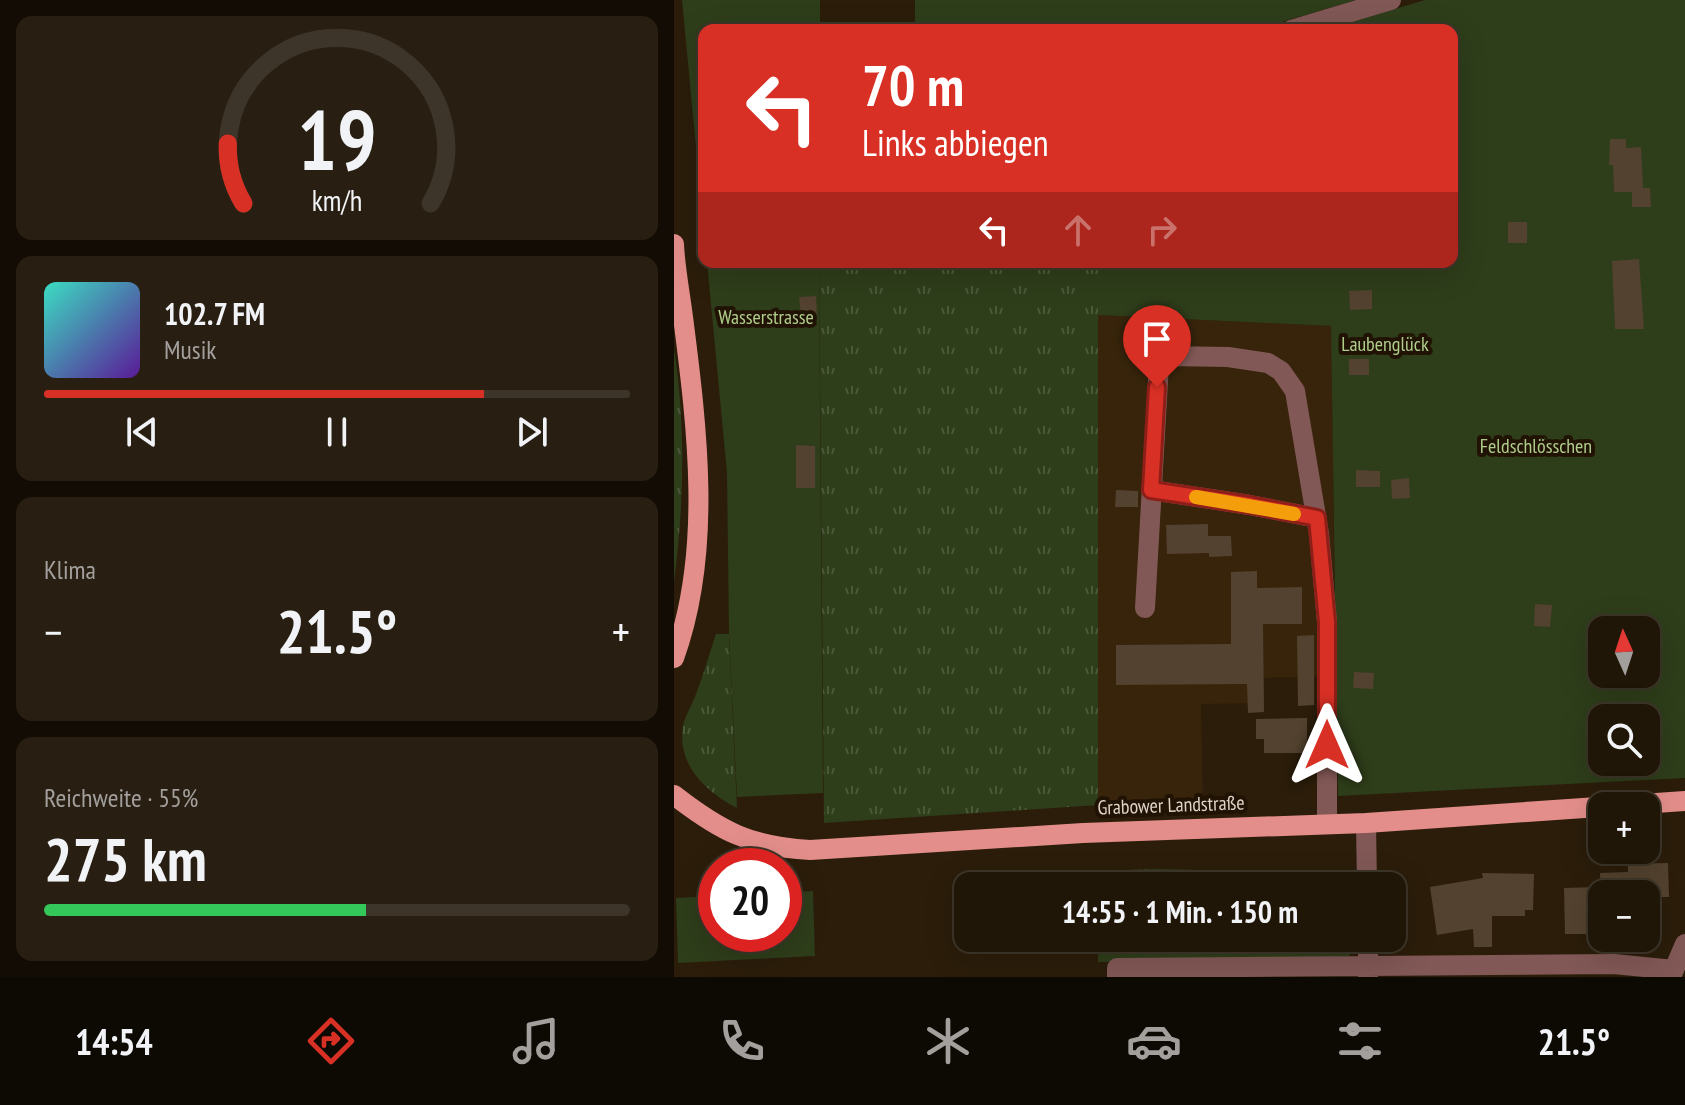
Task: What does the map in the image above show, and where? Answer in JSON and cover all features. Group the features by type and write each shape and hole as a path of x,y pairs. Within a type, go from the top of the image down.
{"main road":[{"path":"674,244 693,412 697,502 688,620 674,658"},
{"name":"Grabower Landstraße","path":"674,795 732,835 766,846 810,850 1112,831 1366,823 1685,801"}],"street":[{"path":"1311,24 1391,0"},
{"path":"1145,608 1159,364 1166,356 1228,357 1268,363 1281,371 1295,391 1317,518 1327,622 1327,824"},
{"path":"1151,490 1317,518"},
{"path":"1366,823 1367,872"},
{"path":"1117,973 1368,971 1614,964 1673,974 1685,944"}],"shaded area":[{"path":"1098,315 1332,326 1335,676 1264,678 1264,703 1201,704 1203,802 1098,805"}],"green space":[{"path":"682,0 820,0 820,24 698,24 698,168"},
{"path":"915,0 1356,0 1275,24 915,24"},
{"path":"1425,0 1685,0 1685,778 1338,796 1331,326 1098,315 1098,268 1458,268 1458,24 1344,24"},
{"name":"Wasserstrasse","path":"708,268 819,268 823,793 737,797 729,634 727,473"},
{"path":"819,268 1098,268 1098,805 824,823"},
{"path":"674,349 682,466 674,582"},
{"path":"716,634 729,634 737,808 714,794 695,774 688,763 682,737 684,722"},
{"path":"1157,869 1275,872 1098,872"},
{"path":"813,891 815,956 678,963 676,898 698,897 698,952 802,952 802,892"},
{"path":"1098,952 1352,952 1349,956 1098,962"}],"building":[{"path":"1610,139 1626,139 1626,148 1641,147 1643,188 1650,188 1651,207 1632,207 1632,192 1614,192 1613,165 1609,165"},
{"path":"1508,222 1527,222 1527,243 1508,243"},
{"path":"1639,259 1644,329 1615,329 1612,261"},
{"path":"1372,290 1372,309 1350,310 1349,291"},
{"path":"816,296 817,316 801,316 799,297"},
{"path":"1349,359 1369,359 1369,375 1349,375"},
{"path":"796,445 815,446 815,488 796,488"},
{"path":"1356,470 1380,471 1380,487 1356,487"},
{"path":"1409,478 1410,498 1392,499 1391,480"},
{"path":"1116,490 1138,491 1138,507 1115,507"},
{"path":"1208,524 1208,536 1231,536 1232,556 1167,554 1166,525"},
{"path":"1257,571 1257,588 1302,587 1302,624 1263,624 1264,712 1248,713 1247,684 1116,685 1116,645 1231,644 1231,572"},
{"path":"1535,604 1552,605 1550,627 1534,626"},
{"path":"1314,635 1314,705 1298,706 1297,636"},
{"path":"1354,672 1374,673 1373,689 1353,688"},
{"path":"1307,718 1307,753 1264,753 1264,739 1256,739 1256,719"},
{"path":"1668,863 1669,897 1660,897 1660,880 1600,880 1600,873 1628,872 1628,864"},
{"path":"1482,873 1534,874 1533,910 1525,910 1525,916 1492,916 1492,947 1474,947 1473,929 1437,935 1430,887 1483,878"},
{"path":"1588,887 1588,934 1565,934 1564,888"}],"slow traffic":[{"path":"1196,497 1294,514"}],"route":[{"path":"1157,387 1151,490 1317,518 1327,622 1327,745"}],"park label":[{"name":"Laubenglück","path":"1385,344"},
{"name":"Feldschlösschen","path":"1536,446"}]}
